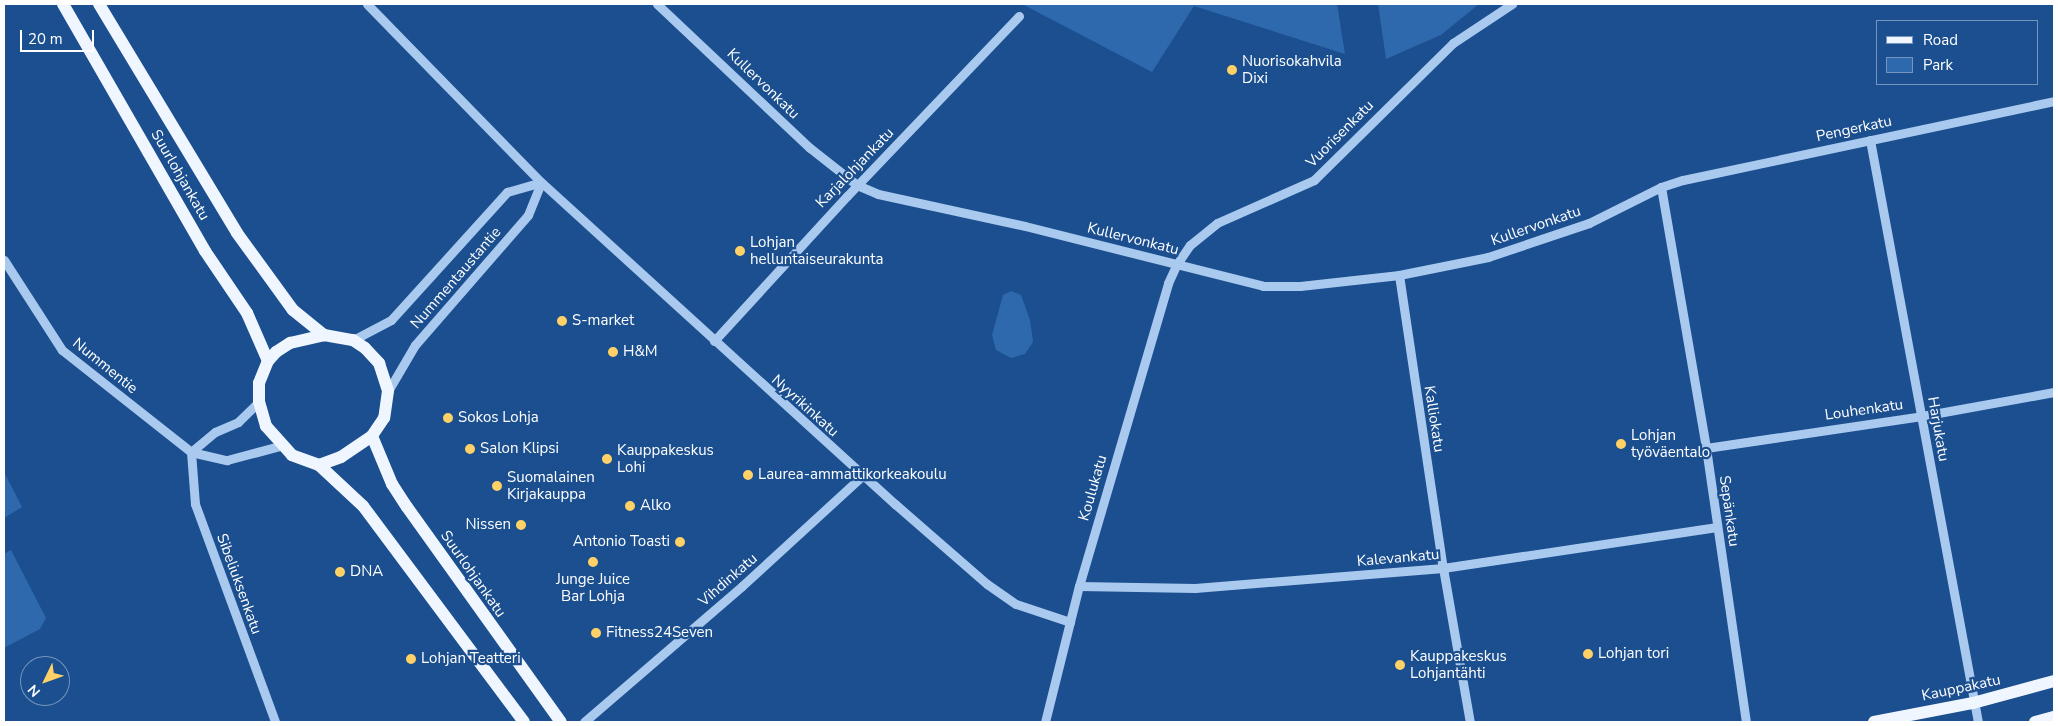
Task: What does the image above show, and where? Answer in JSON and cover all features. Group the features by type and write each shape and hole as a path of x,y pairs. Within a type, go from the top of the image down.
{"main road":[{"name":"Suurlohjankatu","path":"63,4 205,251 246,313 268,361"},
{"name":"Suurlohjankatu","path":"99,4 238,233 293,310 324,335"},
{"path":"319,465 341,457 372,436 384,418 388,391 379,363 353,340 324,335 290,343 268,361 259,383 259,402 266,426 280,446 305,462 319,465 363,506 524,722"},
{"name":"Suurlohjankatu","path":"372,436 392,484 407,507 561,722"},
{"name":"Kauppakatu","path":"1874,722 1973,704 2054,681"},
{"path":"2035,722 2054,717"}],"street":[{"path":"367,4 541,182"},
{"name":"Kullervonkatu","path":"657,4 810,148 857,185 878,194 1263,286 1300,286 1399,275 1497,254 1588,223 1661,187"},
{"name":"Vuorisenkatu","path":"1177,264 1190,245 1217,223 1314,180 1453,43 1512,4"},
{"name":"Karjalohjankatu","path":"714,341 857,185 1020,16"},
{"name":"Pengerkatu","path":"1661,187 1730,168 2054,101"},
{"name":"Harjukatu","path":"1870,140 1922,416 1973,704 1978,722"},
{"name":"Nummentaustantie","path":"353,340 391,320 507,192 541,182"},
{"name":"Nummentaustantie","path":"388,391 416,345 528,215 541,182"},
{"name":"Nyyrikinkatu","path":"541,182 862,476 1002,594 1040,615 1070,622"},
{"name":"Sepänkatu","path":"1661,187 1706,448 1746,722"},
{"name":"Nummentie","path":"4,260 62,350 191,452 227,460 280,446"},
{"name":"Koulukatu","path":"1045,722 1079,586 1168,283 1177,264"},
{"name":"Kalliokatu","path":"1399,275 1443,568 1470,722"},
{"name":"Louhenkatu","path":"1706,448 1922,416 2054,392"},
{"path":"191,452 215,432 238,422 259,402"},
{"name":"Sibeliuksenkatu","path":"191,452 194,504 275,722"},
{"name":"Vihdinkatu","path":"584,722 742,586 862,476"},
{"name":"Kalevankatu","path":"1079,586 1195,588 1443,568 1717,527"}],"green space":[{"path":"1022,4 1337,4 1345,54 1194,6 1152,72"},
{"path":"1378,4 1479,4 1441,35 1386,59"},
{"path":"1011,291 1021,295 1030,320 1033,342 1025,354 1011,358 996,350 992,335 1003,295"},
{"path":"4,472 22,507 4,518"},
{"path":"11,550 46,618 40,629 4,648 4,554"}],"place":[{"name":"Nuorisokahvila Dixi","path":"1232,70"},
{"name":"Lohjan helluntaiseurakunta","path":"740,251"},
{"name":"S-market","path":"562,321"},
{"name":"H&M","path":"613,352"},
{"name":"Sokos Lohja","path":"448,418"},
{"name":"Lohjan työväentalo","path":"1621,444"},
{"name":"Salon Klipsi","path":"470,449"},
{"name":"Kauppakeskus Lohi","path":"607,459"},
{"name":"Laurea-ammattikorkeakoulu","path":"748,475"},
{"name":"Suomalainen Kirjakauppa","path":"497,486"},
{"name":"Alko","path":"630,506"},
{"name":"Nissen","path":"521,525"},
{"name":"Antonio Toasti","path":"680,542"},
{"name":"Junge Juice Bar Lohja","path":"593,562"},
{"name":"DNA","path":"340,572"},
{"name":"Fitness24Seven","path":"596,633"},
{"name":"Lohjan tori","path":"1588,654"},
{"name":"Lohjan Teatteri","path":"411,659"},
{"name":"Kauppakeskus Lohjantähti","path":"1400,665"}]}
